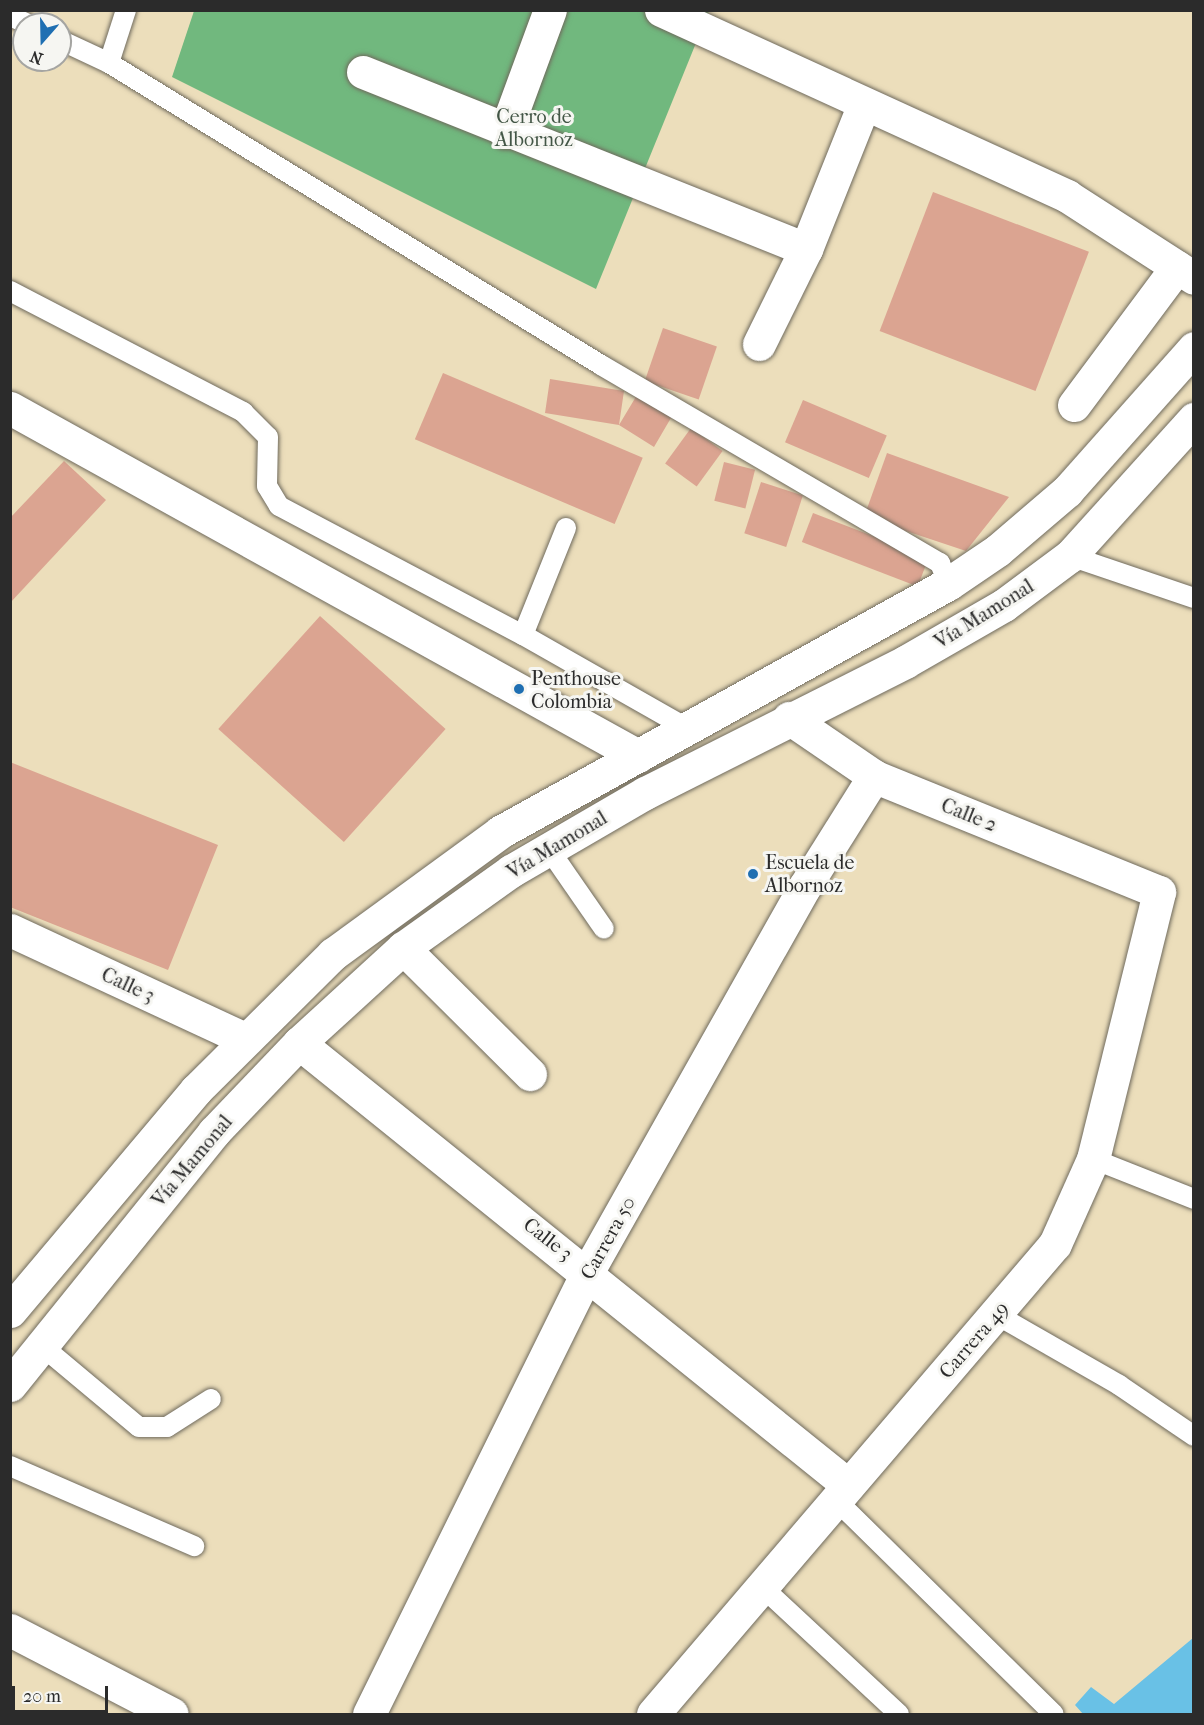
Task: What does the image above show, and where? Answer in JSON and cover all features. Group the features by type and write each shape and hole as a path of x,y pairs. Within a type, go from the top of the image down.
{"street":[{"path":"506,132 550,10"},
{"path":"661,10 1067,196 1185,272 1074,405"},
{"path":"363,72 506,132 806,249"},
{"path":"759,344 806,249 864,104"},
{"name":"Vía Mamonal","path":"10,1311 245,1039 333,954 408,895 500,832 948,584 1067,491 1194,348"},
{"path":"10,408 638,756"},
{"name":"Vía Mamonal","path":"10,1385 214,1132 299,1043 403,948 548,848 1004,605 1070,556 1194,419"},
{"name":"Calle 2","path":"789,718 874,776 1159,892"},
{"name":"Carrera 50","path":"369,1714 588,1271 805,886 874,776"},
{"name":"Carrera 49","path":"653,1714 759,1584 842,1493 997,1315 1055,1244 1093,1159 1159,892"},
{"name":"Calle 3","path":"10,930 245,1039"},
{"path":"403,948 530,1074"},
{"name":"Calle 3","path":"299,1043 588,1271 842,1493"},
{"path":"10,1630 172,1714"}],"lane":[{"path":"109,63 126,10"},
{"path":"72,46 109,63 601,365 940,563 948,584"},
{"path":"10,291 243,412 268,437 267,486 279,506 523,635 687,728"},
{"path":"523,635 566,528"},
{"path":"1070,556 1194,598"},
{"path":"548,848 604,929"},
{"path":"1093,1159 1194,1198"},
{"path":"997,1315 1119,1385 1194,1436"},
{"path":"42,1346 139,1428 167,1427 211,1399"},
{"path":"10,1466 194,1546"},
{"path":"842,1493 1054,1714"},
{"path":"759,1584 899,1714"}],"green space":[{"name":"Cerro de Albornoz","path":"194,11 709,11 596,289 172,77"}],"water":[{"path":"1193,1638 1193,1714 1083,1714 1075,1705 1091,1687 1114,1704"}],"building":[{"path":"933,192 1089,252 1036,391 880,331"},
{"path":"663,328 717,347 699,400 645,381"},
{"path":"443,373 643,458 615,524 415,439"},
{"path":"550,379 624,391 619,425 545,413"},
{"path":"640,390 675,411 654,447 619,425"},
{"path":"803,400 887,436 869,478 785,442"},
{"path":"691,428 723,451 697,487 665,464"},
{"path":"887,453 1009,497 966,551 864,517"},
{"path":"64,461 106,500 10,603 10,518"},
{"path":"724,462 755,470 745,509 714,501"},
{"path":"761,482 803,496 786,547 744,533"},
{"path":"813,513 929,557 918,586 802,542"},
{"path":"320,616 446,729 344,842 218,729"},
{"path":"10,762 218,845 168,970 10,907"}],"place":[{"name":"Penthouse Colombia","path":"519,689"},
{"name":"Escuela de Albornoz","path":"753,874"}]}
